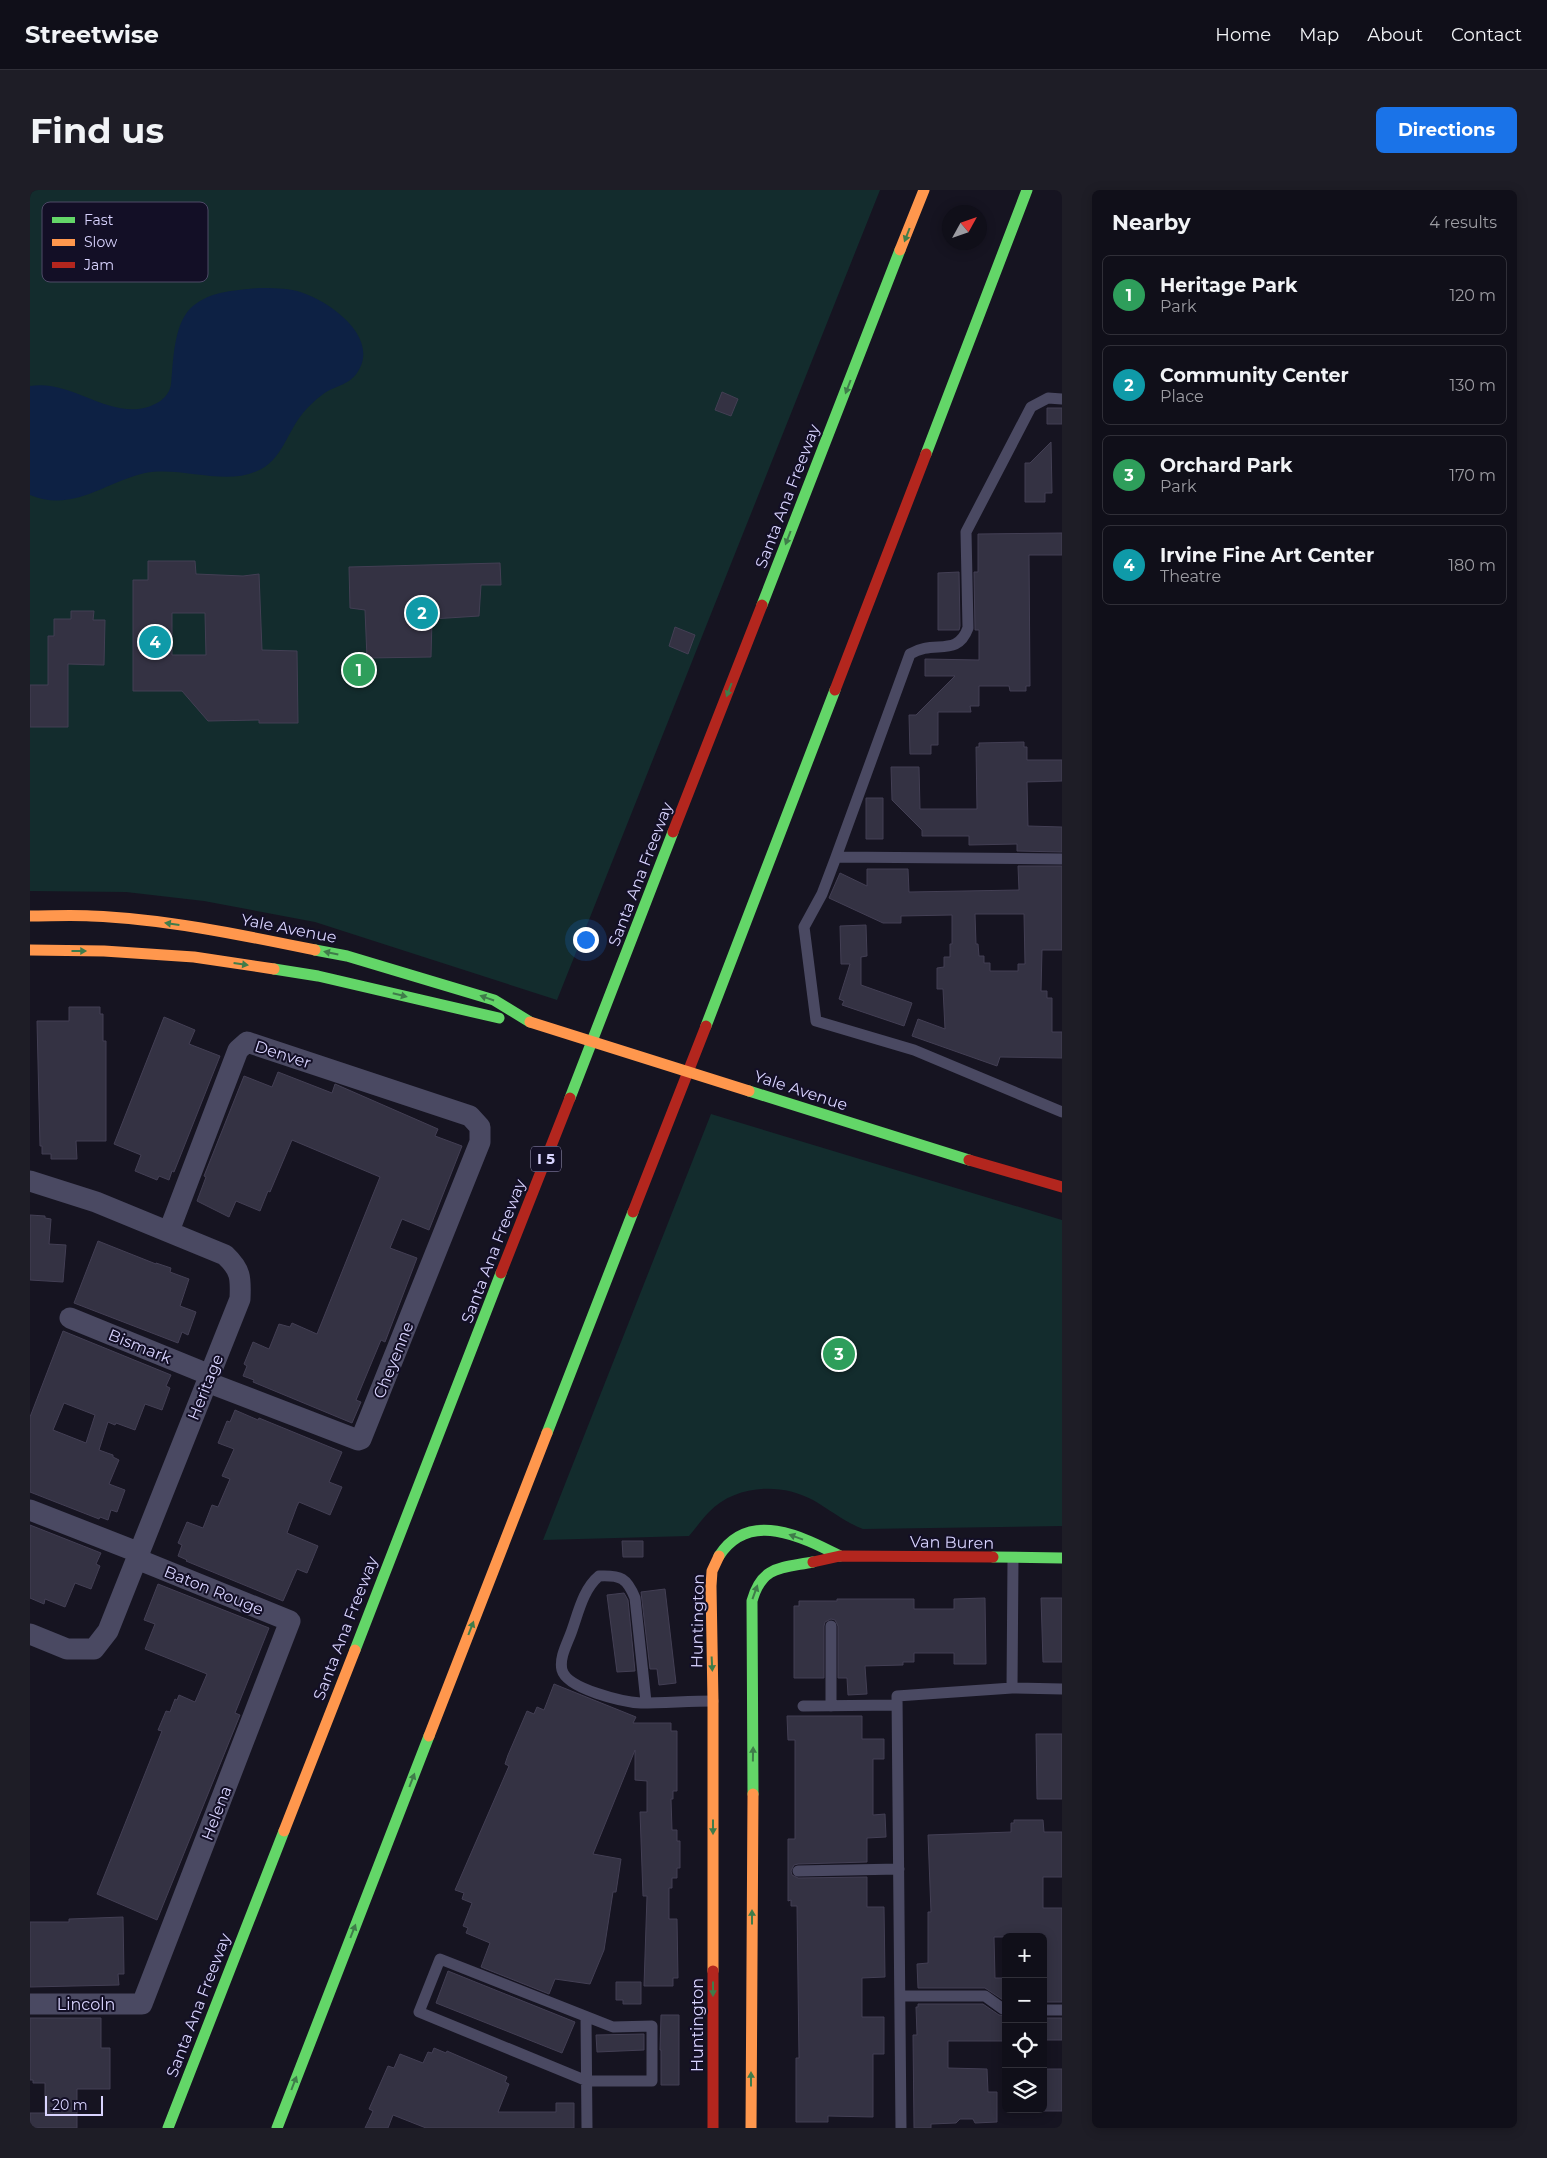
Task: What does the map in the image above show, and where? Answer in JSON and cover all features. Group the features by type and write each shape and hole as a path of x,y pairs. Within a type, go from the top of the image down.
{"main road":[{"name":"Santa Ana Freeway","path":"168,2128 924,190"},
{"path":"277,2128 755,899 1027,190"},
{"name":"Yale Avenue","path":"30,916 92,916 160,923 238,934 338,954 494,1000 530,1022"},
{"name":"Yale Avenue","path":"30,950 104,951 194,958 318,976 488,1017 530,1022 964,1159 1062,1187"},
{"name":"Huntington","path":"713,2128 712,1572 717,1557 728,1544 749,1532 781,1531 814,1543 840,1556"},
{"path":"751,2128 754,1745 752,1601 756,1586 764,1576 774,1570 840,1556"},
{"name":"Van Buren","path":"840,1556 1062,1558"}],"street":[{"name":"Denver","path":"169,1231 238,1050 247,1042 470,1116 480,1127"},
{"name":"Cheyenne","path":"208,1378 358,1440 361,1439 480,1142 480,1127"},
{"name":"Heritage","path":"30,1181 96,1202 225,1255 235,1264 241,1278 240,1299 108,1631 94,1649 67,1649 30,1634"},
{"name":"Bismark","path":"70,1318 208,1378"},
{"name":"Baton Rouge","path":"30,1510 290,1622"},
{"name":"Helena","path":"142,2004 290,1622"},
{"name":"Lincoln","path":"30,2004 142,2004"}],"lane":[{"path":"1062,399 1048,398 1031,407 966,532 968,628 964,638 955,645 920,648 910,654 822,894 804,927 816,1021 914,1050 1062,1112"},
{"path":"836,857 1062,859"},
{"path":"1012,1688 1013,1559"},
{"path":"646,1702 635,1598 630,1586 623,1578 600,1576 589,1586 563,1654 562,1670 572,1682 592,1692 615,1698 646,1702 713,1701"},
{"path":"831,1626 832,1706"},
{"path":"901,2128 897,1696 1012,1688 1062,1690"},
{"path":"803,1706 897,1705"},
{"path":"798,1871 899,1868"},
{"path":"440,1959 586,2017 614,2027 652,2026 652,2081 587,2081 419,2012 440,1959"},
{"path":"900,1996 985,1996 1002,2009"},
{"path":"1047,2010 1062,2010"},
{"path":"586,2017 587,2128"}],"green space":[{"path":"30,190 880,190 557,1000 315,922 204,901 126,892 30,891"},
{"path":"711,1114 1062,1220 1062,1526 863,1529 800,1494 786,1490 758,1489 732,1496 720,1503 706,1515 689,1536 543,1540"}],"water":[{"path":"259,288 297,291 323,302 336,311 357,333 362,346 363,359 357,373 349,381 326,392 309,406 272,460 257,471 244,475 230,477 173,472 145,473 75,498 46,500 30,495 30,386 45,385 60,388 118,408 133,409 151,406 163,399 170,389 177,334 190,309 211,296 235,290"}],"building":[{"path":"722,392 738,399 731,416 715,410"},
{"path":"1047,408 1062,408 1062,424 1047,424"},
{"path":"1051,442 1052,493 1045,493 1045,502 1025,502 1025,463 1030,463"},
{"path":"1062,533 1062,555 1029,555 1030,686 1026,686 1026,691 1010,691 1009,686 979,686 979,706 970,706 971,712 938,712 938,745 931,745 931,754 910,754 909,715 916,715 955,676 925,676 925,659 979,660 979,630 975,630 974,572 978,572 978,534"},
{"path":"148,561 195,561 196,574 243,576 259,574 262,650 297,651 298,723 259,723 259,720 208,721 182,691 133,691 133,580 148,580","holes":["172,613 205,613 206,655 172,655"]},
{"path":"500,563 501,585 481,585 479,616 432,619 431,657 367,658 365,610 350,608 349,567"},
{"path":"959,572 959,630 938,630 938,573"},
{"path":"71,611 94,611 93,620 105,620 104,665 68,664 68,727 30,727 30,685 48,685 48,636 54,636 54,619 71,619"},
{"path":"675,627 695,635 688,654 669,646"},
{"path":"1024,742 1024,747 1027,747 1027,760 1062,760 1062,781 1027,782 1028,826 1062,827 1062,852 1017,851 1017,844 969,845 969,836 922,836 922,830 892,800 891,767 919,767 920,809 977,809 976,747 979,747 979,743"},
{"path":"866,798 883,798 883,839 866,839"},
{"path":"1018,866 1062,866 1062,950 1042,950 1041,991 1047,991 1047,998 1052,998 1052,1032 1062,1032 1062,1058 1000,1057 997,1066 912,1036 918,1019 945,1029 943,989 937,989 937,968 944,967 944,957 950,957 952,915 901,916 901,923 883,923 829,898 840,873 867,886 867,869 908,869 909,892 1019,890","holes":["975,914 1024,914 1025,964 1018,964 1018,971 990,971 990,963 984,963 984,956 979,956 978,944 976,944"]},
{"path":"866,925 867,956 861,957 861,985 912,1003 904,1026 842,1005 844,1001 839,999 850,964 841,964 840,926"},
{"path":"69,1007 100,1007 100,1014 103,1014 103,1041 106,1041 106,1141 76,1141 77,1159 51,1159 51,1154 42,1154 42,1146 40,1146 37,1021 69,1021"},
{"path":"164,1017 195,1030 189,1044 220,1056 174,1172 172,1171 169,1180 159,1176 157,1180 135,1171 141,1155 114,1144"},
{"path":"278,1072 332,1093 335,1084 438,1129 435,1136 462,1146 429,1230 402,1219 390,1248 417,1258 385,1342 381,1340 356,1400 361,1402 352,1423 253,1382 254,1380 243,1376 247,1366 244,1364 253,1342 269,1349 279,1324 290,1327 292,1323 317,1334 380,1177 292,1140 260,1211 236,1201 229,1217 197,1201 206,1177 204,1176 244,1076 272,1087"},
{"path":"30,1215 45,1216 45,1218 51,1219 49,1244 66,1245 63,1282 30,1280"},
{"path":"98,1241 171,1268 170,1272 189,1279 180,1306 196,1312 188,1335 182,1332 178,1343 74,1303"},
{"path":"63,1331 171,1375 166,1386 170,1388 162,1410 145,1404 135,1430 108,1422 99,1450 113,1455 113,1457 119,1460 109,1484 125,1490 117,1512 111,1510 108,1520 100,1517 99,1519 30,1492 30,1417","holes":["64,1403 95,1415 86,1443 53,1430"]},
{"path":"235,1410 342,1452 329,1482 342,1487 330,1515 299,1502 297,1506 287,1533 318,1546 307,1573 297,1569 283,1601 178,1556 182,1545 178,1543 187,1522 203,1528 212,1505 218,1507 230,1479 222,1476 234,1449 218,1443 227,1421 230,1422"},
{"path":"30,1525 101,1553 96,1564 100,1566 91,1589 75,1583 65,1607 45,1599 44,1604 30,1598"},
{"path":"622,1541 643,1541 643,1557 623,1557"},
{"path":"158,1584 269,1628 235,1713 240,1715 157,1920 97,1894 162,1731 158,1730 166,1711 170,1712 175,1699 177,1700 179,1695 195,1702 207,1674 145,1649 155,1624 144,1620"},
{"path":"665,1589 676,1683 659,1685 657,1669 650,1669 641,1592"},
{"path":"624,1593 628,1600 635,1671 617,1672 607,1595"},
{"path":"985,1598 986,1664 954,1664 954,1653 914,1653 914,1662 903,1662 903,1665 865,1666 867,1694 848,1695 847,1678 838,1678 838,1626 835,1620 831,1619 825,1622 824,1626 824,1678 794,1678 794,1606 799,1606 799,1601 914,1599 914,1609 954,1609 954,1599"},
{"path":"1041,1598 1062,1598 1062,1662 1043,1662"},
{"path":"554,1684 636,1717 633,1723 671,1723 671,1731 677,1731 677,1791 673,1791 673,1799 671,1799 672,1830 677,1830 677,1841 680,1841 680,1868 677,1868 677,1878 672,1878 672,1888 669,1888 669,1919 677,1919 678,1978 673,1978 673,1986 644,1986 647,1896 643,1896 640,1812 647,1812 647,1781 635,1780 635,1750 593,1854 621,1859 616,1892 613,1892 604,1950 590,1984 555,1979 549,1994 481,1967 490,1943 466,1933 468,1928 463,1926 472,1903 462,1899 464,1893 455,1890 509,1766 505,1764 527,1711 534,1714 537,1707 544,1710"},
{"path":"787,1716 862,1716 862,1739 884,1739 884,1759 873,1759 873,1815 885,1814 886,1837 867,1838 867,1862 798,1864 794,1865 791,1871 792,1875 798,1878 867,1877 867,1907 884,1907 885,1977 862,1978 862,2017 884,2017 884,2054 873,2054 873,2117 828,2116 828,2122 796,2122 796,2058 799,2058 797,1906 791,1906 791,1900 788,1901 788,1839 795,1839 795,1740 788,1740"},
{"path":"1036,1734 1062,1734 1062,1799 1037,1799"},
{"path":"1014,1820 1043,1820 1044,1832 1062,1832 1062,1877 1043,1877 1043,1908 1062,1908 1062,2002 1047,2002 1047,1933 1002,1933 1002,1937 994,1937 995,1978 1002,1978 1002,1999 985,1988 918,1988 917,1964 928,1963 928,1912 931,1912 928,1835 1011,1832 1011,1823 1014,1823"},
{"path":"123,1917 124,1974 118,1974 119,1985 30,1987 30,1922 69,1922 69,1919"},
{"path":"448,1971 575,2022 562,2053 436,2003"},
{"path":"616,1982 641,1982 641,2004 623,2004 623,2000 616,2000"},
{"path":"918,2004 983,2004 1002,2015 1002,2041 948,2041 948,2068 987,2069 988,2092 997,2092 997,2122 975,2123 973,2119 960,2119 956,2123 931,2124 931,2128 914,2128 913,2035 917,2035 916,2007 918,2007"},
{"path":"661,2015 679,2015 679,2085 661,2085"},
{"path":"30,2018 101,2018 101,2048 110,2048 110,2089 77,2089 77,2128 30,2128 30,2113 45,2113 45,2083 33,2083 33,2080 30,2080"},
{"path":"1047,2018 1062,2018 1062,2040 1047,2040"},
{"path":"644,2034 644,2050 597,2052 596,2035"},
{"path":"434,2048 446,2053 447,2051 507,2077 505,2082 509,2084 498,2112 556,2112 556,2103 574,2103 574,2128 426,2128 393,2115 388,2128 365,2128 373,2111 369,2109 388,2066 394,2068 400,2054 423,2063 428,2052 432,2053"},
{"path":"1047,2069 1062,2069 1062,2111 1047,2111"}],"traffic: fast":[{"path":"926,454 1027,190"},
{"path":"762,605 900,250"},
{"path":"706,1026 835,690"},
{"path":"570,1098 673,832"},
{"path":"315,950 347,956 494,1000 530,1022"},
{"path":"274,969 318,976 499,1018"},
{"path":"749,1091 969,1160"},
{"path":"547,1433 633,1212"},
{"path":"355,1650 501,1273"},
{"path":"719,1556 731,1542 745,1534 761,1530 793,1535 840,1556"},
{"path":"993,1557 1062,1558"},
{"path":"753,1794 752,1601 756,1589 768,1574 783,1567 813,1562"},
{"path":"277,2128 429,1736"},
{"path":"168,2128 284,1831"}],"traffic: slow":[{"path":"900,250 924,190"},
{"path":"30,916 91,916 147,920 232,933 315,950"},
{"path":"30,950 104,951 194,957 274,969"},
{"path":"530,1022 749,1091"},
{"path":"429,1736 547,1433"},
{"path":"713,1971 711,1586 712,1571 719,1556"},
{"path":"284,1831 355,1650"},
{"path":"751,2128 753,1794"}],"traffic: jam":[{"path":"835,690 926,454"},
{"path":"673,832 762,605"},
{"path":"633,1212 706,1026"},
{"path":"501,1273 570,1098"},
{"path":"969,1160 1062,1187"},
{"path":"813,1562 840,1556 993,1557"},
{"path":"713,1971 713,2128"}],"place":[{"name":"Community Center","path":"422,613"},
{"name":"Irvine Fine Art Center","path":"155,642"},
{"name":"Heritage Park","path":"359,670"},
{"name":"Orchard Park","path":"839,1354"}]}
